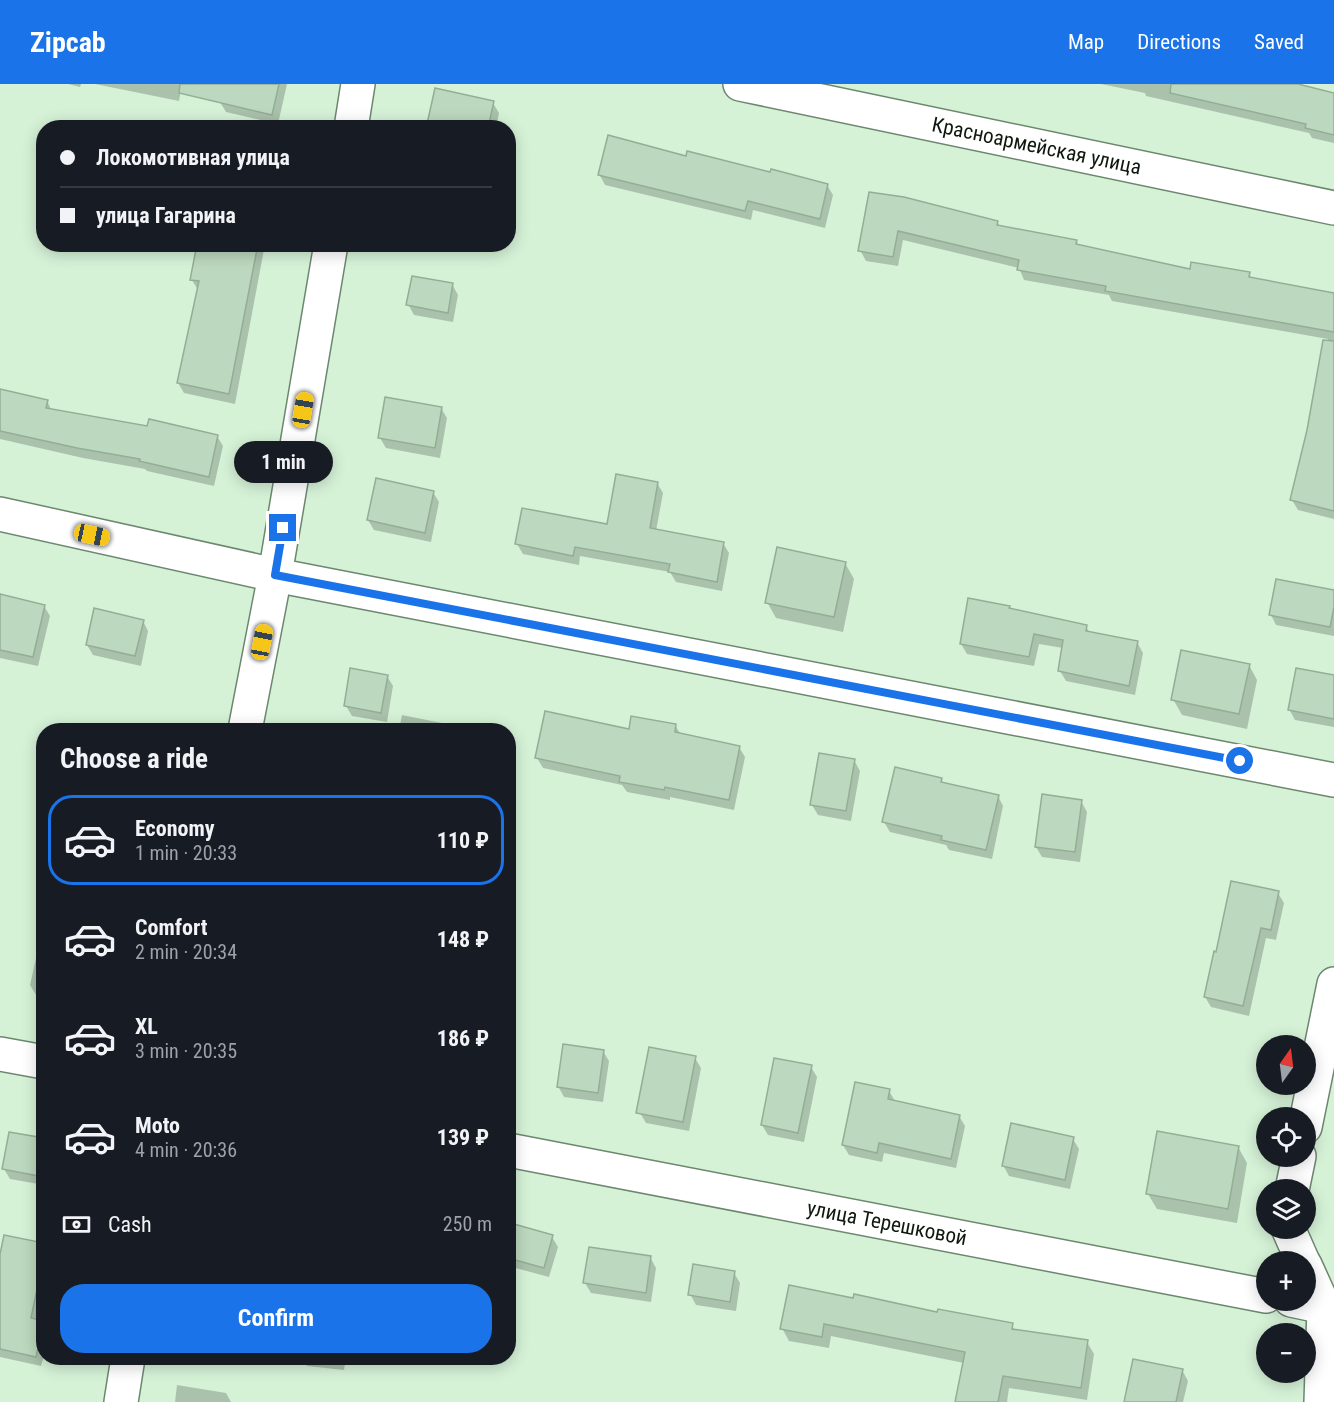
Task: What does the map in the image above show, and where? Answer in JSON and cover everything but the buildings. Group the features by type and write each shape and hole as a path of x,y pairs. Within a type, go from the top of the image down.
{"street":[{"path":"352,120 358,84"},
{"name":"Красноармейская улица","path":"740,84 1334,208"},
{"path":"246,723 275,575 330,252"},
{"path":"0,514 275,575 1334,780"},
{"path":"1309,1107 1334,984"},
{"path":"0,1054 36,1061"},
{"name":"улица Терешковой","path":"516,1152 1256,1294"},
{"path":"1316,1283 1331,1308 1321,1402"},
{"path":"1316,1305 1331,1308"},
{"path":"121,1402 127,1365"}],"route":[{"path":"283,528 275,575 1240,761"}]}
